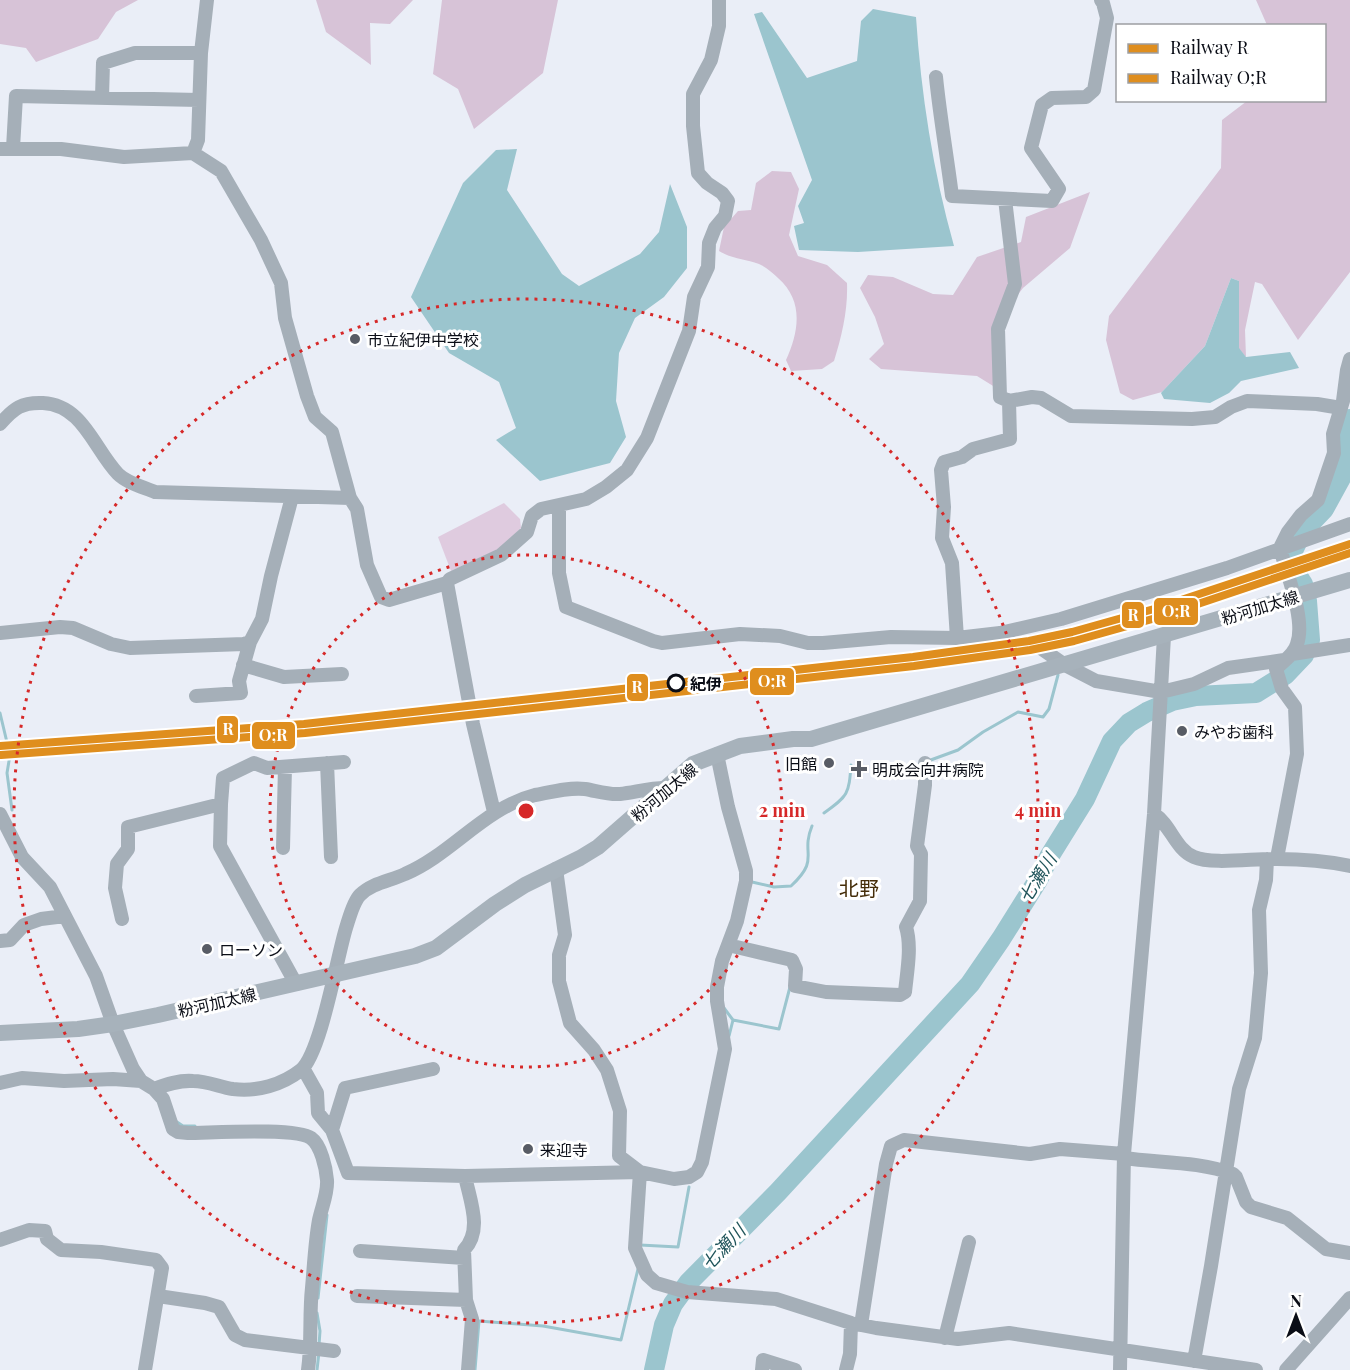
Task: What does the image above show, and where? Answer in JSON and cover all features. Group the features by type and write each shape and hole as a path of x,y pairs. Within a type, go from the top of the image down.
{"main road":[{"name":"粉河加太線","path":"0,1033 78,1029 113,1024 415,956 436,948 502,899 525,885 598,847 693,764 717,754 740,746 811,739 1350,580"}],"street":[{"path":"193,153 198,140 201,53 207,0"},
{"path":"199,100 102,96 16,96 7,148 61,149 124,158 193,153 221,171 261,240 281,283 285,318 307,396 315,417 332,432 350,498 357,509 367,565 381,597 389,600 447,583 450,579 501,555 526,531 532,516 541,509 585,499 606,488 627,470 647,438 689,331 694,297 708,267 709,243 715,228 725,216 728,201 723,193 707,183 698,173 693,126 693,94 711,60 719,26 719,0"},
{"path":"936,77 952,196 1052,201 1059,189 1031,148 1042,105 1052,98 1086,97 1094,90 1107,18 1101,0"},
{"path":"102,96 104,63 135,53 201,53"},
{"path":"1005,199 1015,284 998,329 1000,397 1009,402 1032,397 1041,398 1071,416 1192,419 1215,417 1247,401 1317,404 1341,408"},
{"path":"1194,1361 1239,1089 1255,1038 1261,973 1259,910 1297,753 1295,707 1281,689 1298,644 1301,594 1288,532 1301,515 1318,500 1334,453 1333,434 1341,408 1350,359"},
{"path":"0,424 10,412 27,402 52,403 78,418 118,475 155,492 350,498"},
{"path":"957,638 952,563 942,538 944,507 941,470 944,462 962,458 973,449 1010,440 1009,402"},
{"path":"196,696 241,693 239,681 243,665 250,642 262,619 292,497"},
{"path":"559,506 559,573 567,607 662,643 740,634 780,636 823,643 891,637 957,638 1000,633 1061,619 1227,568 1350,524"},
{"path":"447,583 473,724 494,812"},
{"path":"0,633 60,627 73,628 111,644 130,648 250,642"},
{"path":"1120,1370 1124,1156 1154,814 1164,636"},
{"path":"1042,649 1065,665 1096,681 1161,694 1194,684 1228,668 1291,661 1350,645"},
{"path":"243,665 284,677 342,674"},
{"path":"303,1068 317,1093 318,1113 332,1130 348,1173 465,1176 640,1172 674,1179 689,1177 697,1172 702,1162 719,1071 723,1063 724,1049 717,987 737,921 746,881 746,871 728,807 717,754"},
{"path":"296,984 219,846 223,778 254,763 267,768 344,762"},
{"path":"327,763 331,857"},
{"path":"728,945 792,960 796,969 795,986 826,992 900,995 905,992 908,962 906,927 920,901 921,854 917,846 925,785 925,763"},
{"path":"283,848 285,767"},
{"path":"154,1089 172,1082 195,1080 235,1089 265,1088 288,1078 303,1068 322,1023 346,928 358,897 369,887 405,874 441,854 494,812 533,796 564,790 584,789 604,794 620,794 648,788 665,788"},
{"path":"122,919 115,888 117,864 128,849 128,827 221,804"},
{"path":"0,814 22,857 50,887 96,976 113,1024 133,1069 141,1081 154,1089 163,1099 173,1129 178,1132 300,1134 311,1138 319,1148 327,1177 327,1189 319,1221 312,1288 314,1348 308,1370"},
{"path":"1154,814 1163,820 1178,845 1194,857 1212,860 1272,859 1350,866"},
{"path":"556,869 565,935 559,955 559,981 570,1023 594,1050 607,1070 620,1111 620,1156 640,1172"},
{"path":"0,940 10,940 24,925 41,919 65,916"},
{"path":"332,1130 345,1088 434,1069"},
{"path":"0,1083 22,1078 141,1081"},
{"path":"846,1370 886,1164 891,1146 904,1140 1030,1154 1060,1149 1227,1172 1236,1177 1246,1202 1251,1207 1287,1218 1326,1249 1350,1253"},
{"path":"640,1172 635,1248 647,1275 656,1283 680,1290 776,1299 856,1324 945,1338 958,1339 1009,1333 1256,1370"},
{"path":"465,1176 475,1226 472,1241 464,1250 466,1300 472,1319 468,1370"},
{"path":"0,1240 29,1230 45,1231 47,1239 61,1251 101,1252 156,1260 162,1268 145,1370"},
{"path":"945,1338 969,1242"},
{"path":"360,1251 464,1258"},
{"path":"159,1296 219,1307 235,1335 245,1340 334,1351"},
{"path":"357,1296 466,1300"},
{"path":"1286,1370 1350,1298"},
{"path":"762,1370 763,1360 795,1370"}],"shaded area":[{"path":"0,0 138,0 116,12 98,39 36,62 26,48 0,44"},
{"path":"316,0 413,0 390,24 370,23 371,65 326,32"},
{"path":"442,0 558,0 543,73 474,129 458,89 433,74"},
{"path":"1256,0 1350,0 1350,272 1298,340 1262,284 1255,282 1245,330 1246,357 1238,348 1239,281 1231,278 1205,346 1162,392 1133,400 1120,393 1106,340 1109,316 1221,168 1222,120 1246,102 1326,102 1326,24 1267,24"},
{"path":"772,171 791,172 799,189 789,235 798,256 827,265 847,283 845,313 837,351 834,361 822,369 791,371 786,360 794,338 797,317 792,296 786,287 762,265 719,251 724,227 738,211 751,210 756,183"},
{"path":"1090,192 1070,248 1023,288 995,324 998,389 977,376 881,369 869,359 884,344 875,317 860,288 868,275 893,277 933,294 953,295 977,257 1021,242 1026,217"},
{"path":"504,503 520,519 521,528 499,549 451,571 438,537"}],"water":[{"path":"873,9 916,17 929,132 954,246 858,252 799,250 794,226 804,223 798,206 812,180 754,14 762,12 807,78 857,61 861,21"},
{"path":"517,149 507,190 562,274 579,286 640,254 659,232 670,184 687,227 687,268 664,297 635,318 619,353 616,401 626,437 610,463 540,481 496,440 516,428 499,382 449,353 411,297 463,183 496,150"},
{"path":"1231,278 1239,281 1239,348 1246,357 1290,352 1299,368 1241,381 1229,393 1210,403 1164,399 1161,393 1205,346"}],"waterway":[{"name":"七瀬川","path":"654,1370 664,1325 673,1304 689,1282 778,1192 970,984 1038,880 1049,857 1085,799 1112,741 1129,723 1172,701 1196,696 1256,693 1285,675 1304,655 1310,640 1307,601 1303,584 1296,573 1292,553 1302,532 1324,509 1341,478 1350,419"},
{"path":"928,761 958,750 983,732 1018,712 1043,717 1049,709 1058,675"},
{"path":"0,713 10,755 7,773 12,810"},
{"path":"824,813 846,794 851,765"},
{"path":"752,882 774,887 791,886 800,877 808,862 808,844 812,826"},
{"path":"729,1036 733,1020 779,1029 790,987"},
{"path":"724,1008 733,1020"},
{"path":"177,1122 183,1126 195,1126"},
{"path":"640,1245 678,1247 689,1187"},
{"path":"318,1298 327,1215"},
{"path":"475,1370 479,1321 543,1326 621,1340 638,1269"},
{"path":"317,1313 320,1331 319,1345"},
{"path":"317,1370 319,1352"}],"rail line":[{"name":"R","path":"0,746 304,724 913,657 1029,641 1072,632 1154,609 1350,544"},
{"name":"O;R","path":"1,755 305,733 914,666 1030,650 1074,641 1156,618 1350,553"}],"place":[{"name":"市立紀伊中学校","path":"355,339"},
{"name":"紀伊","path":"676,683"},
{"name":"みやお歯科","path":"1182,731"},
{"name":"旧館","path":"829,763"},
{"name":"明成会向井病院","path":"859,769"},
{"name":"ローソン","path":"207,949"},
{"name":"来迎寺","path":"528,1149"}],"district":[{"name":"北野","path":"859,887"}]}
